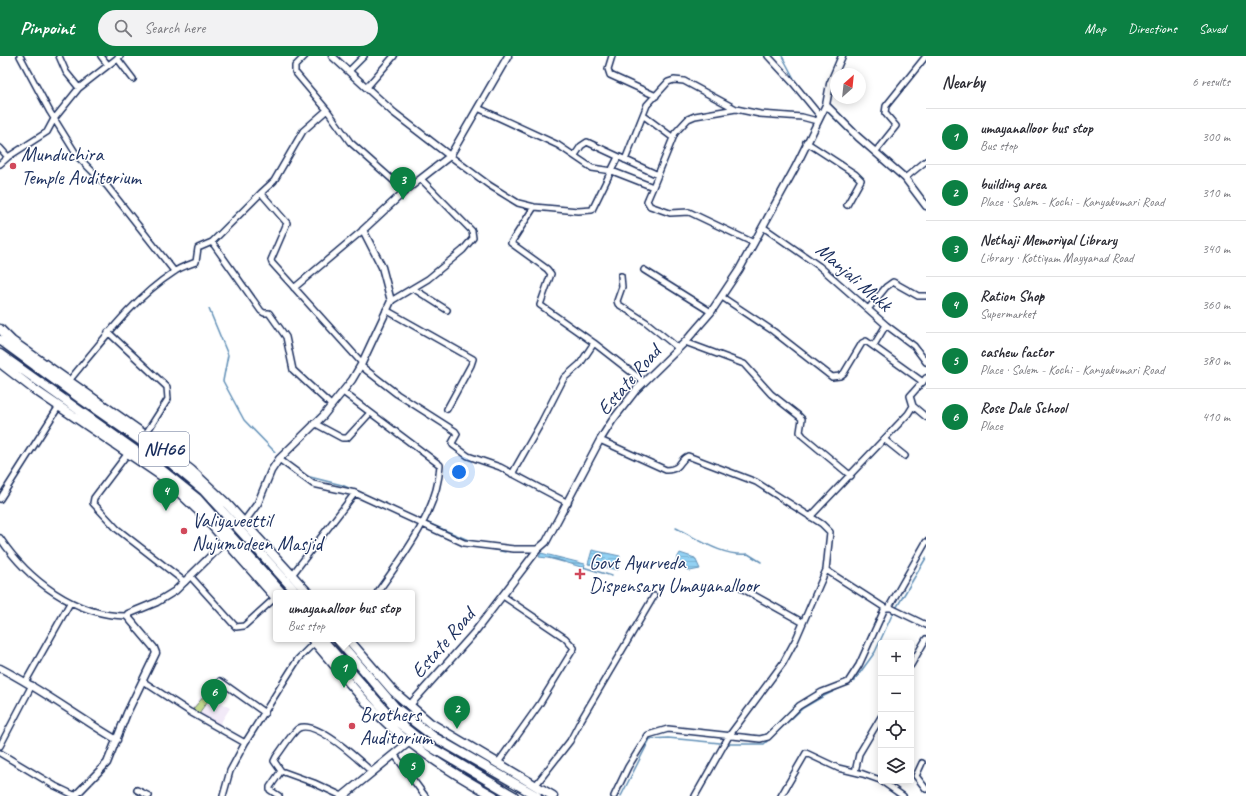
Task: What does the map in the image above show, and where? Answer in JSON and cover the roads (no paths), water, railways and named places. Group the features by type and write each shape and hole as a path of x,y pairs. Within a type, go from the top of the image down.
{"highway":[{"name":"NH66","path":"0,329 12,341 145,435 191,470 244,522 305,590"},
{"path":"0,340 76,396 161,455 204,490 294,590"},
{"path":"0,354 156,465 197,498 279,590"},
{"name":"NH66","path":"0,363 59,406 163,477 201,513 273,595"},
{"path":"318,642 378,714 409,742 438,762 494,796"},
{"path":"318,642 390,716 424,743 514,796"},
{"path":"340,642 396,708 434,737 537,796"},
{"path":"351,642 393,691 430,723 553,796"}],"main road":[{"path":"342,796 409,742"}],"street":[{"path":"20,56 54,119 78,157 107,186 174,271"},
{"path":"58,56 66,72 79,88"},
{"path":"101,56 108,65"},
{"path":"305,56 295,66 295,72 327,110 350,142 405,192"},
{"path":"332,56 393,112 512,201 534,207 592,210 618,157"},
{"path":"349,71 364,56"},
{"path":"367,87 394,56"},
{"path":"294,288 363,230 405,192 450,156 508,56"},
{"path":"612,56 608,69 610,75 656,96"},
{"path":"768,56 793,83 818,118"},
{"name":"Estate Road","path":"409,706 474,633 538,549 546,542 600,440 624,404 685,342 722,297 763,227 826,105 830,84 842,56"},
{"path":"876,151 896,126 885,113 886,106 926,56"},
{"path":"0,164 8,157 47,132 54,119 79,88 119,57 133,79"},
{"path":"625,160 644,110 668,82 678,80 736,109 760,114 818,118"},
{"path":"826,105 905,178 926,206"},
{"path":"478,108 558,145 575,155 592,168 612,170 653,187"},
{"path":"736,109 688,118 672,137 658,175 646,201 647,204 670,213 689,212 754,243"},
{"path":"68,382 108,332 137,303 174,271 196,262 198,248 212,242 274,182 303,131 327,110"},
{"path":"644,116 672,137"},
{"path":"575,155 581,146 587,142 658,175"},
{"path":"806,142 855,174 860,180 847,205"},
{"path":"0,148 8,157"},
{"path":"905,178 926,161"},
{"path":"244,522 258,503 271,471 279,459 343,392 361,365 391,301 414,289 428,279 463,250 472,238 472,231 421,179"},
{"path":"261,193 288,223 271,260 274,266 361,365 397,394 455,431 457,434 452,443 456,448 468,456 500,467 568,503"},
{"path":"534,207 511,243 550,271 551,277 540,303 542,308 594,343 644,382"},
{"name":"Manjali Mukk","path":"763,227 810,259 868,308 886,325 874,345 911,374 925,380"},
{"path":"363,230 382,267 391,301"},
{"path":"212,242 261,311 264,314 269,313 286,337 293,370 331,405"},
{"path":"644,270 711,312"},
{"path":"621,276 623,281 617,301 618,304 646,322 678,348"},
{"path":"868,308 886,287 893,282 918,296 926,296"},
{"path":"414,289 446,310"},
{"path":"722,297 773,331 832,377 840,376 844,372 862,343 866,341 874,345"},
{"path":"386,310 472,359 471,365 447,409"},
{"path":"886,325 914,346 926,362"},
{"path":"108,332 167,387 168,399 145,435"},
{"path":"685,342 744,364 771,394 802,419 800,432 803,436 851,476"},
{"path":"512,474 541,423 564,378 580,364 594,343"},
{"path":"925,380 910,396 913,406 926,417"},
{"path":"343,392 440,465 437,487 422,523 379,590"},
{"path":"0,499 59,406"},
{"path":"810,517 885,440 913,406"},
{"path":"314,423 342,438 347,438 370,413"},
{"path":"600,440 666,470 680,466 684,458 688,456 756,482 822,524 830,532 826,570 783,663 729,736 696,796"},
{"path":"885,440 905,456"},
{"path":"128,453 94,498 93,503 117,529 185,582"},
{"path":"279,459 313,484 355,493 464,543 509,549 538,549"},
{"path":"292,575 355,493"},
{"path":"0,538 24,570 70,604 111,616 127,616 128,614 157,602 175,591 226,540"},
{"path":"614,796 628,768 648,735 668,729 760,739 768,737 800,706 822,692 848,682 926,542"},
{"path":"826,570 888,608 898,610 926,625"},
{"path":"191,576 236,627 244,626 273,601"},
{"path":"743,589 802,622"},
{"path":"497,764 539,705 574,648 565,638 503,596"},
{"path":"535,786 570,741 580,720 654,596"},
{"path":"26,681 70,604"},
{"path":"0,753 55,786 76,796 107,763 129,708 144,682 156,653 154,648 127,616"},
{"path":"914,660 926,639"},
{"path":"223,796 230,771 244,743 265,713 298,659 314,642"},
{"path":"0,668 26,681 81,719 117,740"},
{"path":"220,681 265,713"},
{"path":"144,682 190,712 244,743"},
{"path":"0,746 32,685"},
{"path":"855,772 864,745 878,722"},
{"path":"342,796 308,780 281,771 275,764 276,757 297,730 304,728 322,733 345,748 372,772"},
{"path":"781,796 806,753 838,768 880,780 903,796"},
{"path":"394,754 425,796"},
{"path":"922,763 916,776 926,789"},
{"path":"279,796 270,790 270,787 281,771"},
{"path":"137,790 149,796"}],"water":[{"path":"592,550 620,556 618,570 588,564"},
{"path":"541,553 585,564 584,568 555,559 539,557"},
{"path":"680,553 695,558 700,569 690,571 674,564"}],"waterway":[{"path":"782,56 798,86"},
{"path":"209,309 228,355 223,381 244,420 275,452"},
{"path":"306,476 342,485 380,502"},
{"path":"411,516 422,521"},
{"path":"428,523 473,542"},
{"path":"676,528 720,550 729,553 748,554 761,562"},
{"path":"488,548 505,552"},
{"path":"549,558 564,562"},
{"path":"729,744 764,744 803,708 854,681 875,652 892,615 926,558"},
{"path":"583,567 612,576"},
{"path":"621,796 650,739 668,738 720,743"}],"place":[{"name":"Munduchira Temple Auditorium","path":"13,166"},
{"name":"Nethaji Memoriyal Library","path":"403,200"},
{"name":"Ration Shop","path":"166,511"},
{"name":"Valiyaveettil Nujumudeen Masjid","path":"184,531"},
{"name":"Govt Ayurveda Dispensary Umayanalloor","path":"580,574"},
{"name":"umayanalloor bus stop","path":"344,688"},
{"name":"Rose Dale School","path":"214,712"},
{"name":"Brothers Auditorium","path":"352,726"},
{"name":"building area","path":"457,729"},
{"name":"cashew factor","path":"412,786"}]}
